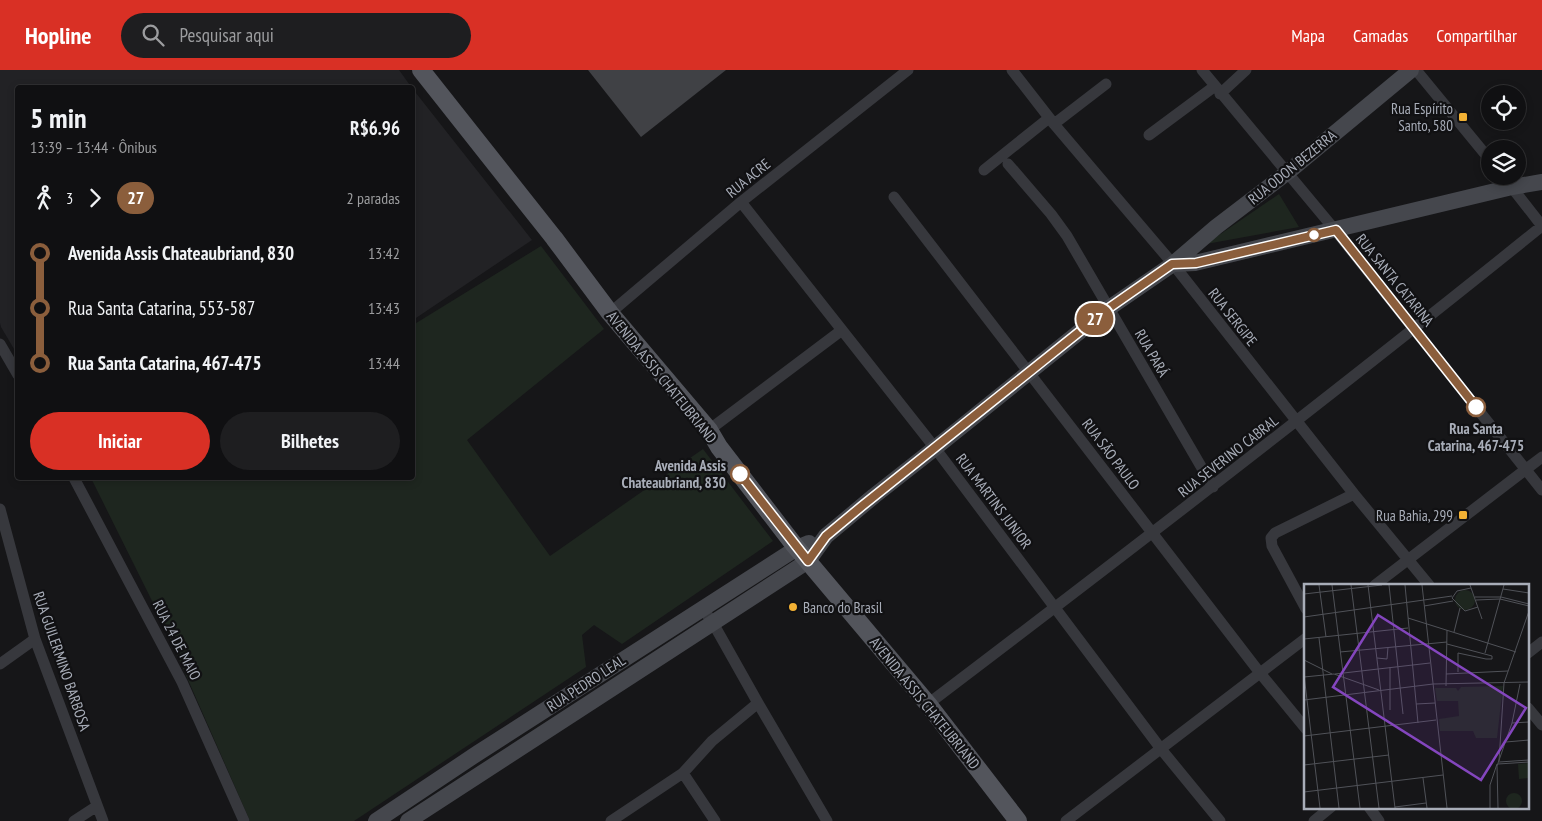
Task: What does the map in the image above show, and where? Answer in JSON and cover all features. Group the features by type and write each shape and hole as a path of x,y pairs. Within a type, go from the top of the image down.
{"main road":[{"name":"AVENIDA ASSIS CHATEUBRIAND","path":"422,70 610,313 709,430 718,447 803,554 928,704 1018,821"},
{"name":"RUA ODON BEZERRA","path":"803,554 1109,308 1172,264 1216,227 1288,172 1411,70"},
{"path":"1526,182 1542,182"},
{"path":"1172,264 1196,263 1336,230 1497,185"},
{"name":"RUA PEDRO LEAL","path":"379,820 478,753 703,609 803,554"},
{"name":"RUA PEDRO LEAL","path":"408,821 713,623 803,554"}],"street":[{"name":"RUA ACRE","path":"610,313 741,202 908,70"},
{"name":"RUA SERGIPE","path":"1012,70 1051,121 1172,264 1354,494 1428,584"},
{"name":"RUA SANTA CATARINA","path":"1202,70 1336,230 1542,490"},
{"path":"1149,135 1246,70"},
{"path":"1416,70 1481,149"},
{"path":"984,170 1106,84"},
{"name":"RUA PARÁ","path":"1008,164 1051,214 1067,236 1213,487"},
{"path":"1510,185 1542,226"},
{"name":"RUA SÃO PAULO","path":"894,197 1260,673 1304,727"},
{"name":"RUA MARTINS JUNIOR","path":"741,202 935,448 1161,748 1220,821"},
{"name":"RUA SEVERINO CABRAL","path":"928,704 1213,487 1415,329 1542,226"},
{"path":"709,430 842,330"},
{"path":"0,344 15,371"},
{"path":"1376,584 1542,457"},
{"name":"RUA 24 DE MAIO","path":"75,480 182,682 244,821"},
{"path":"1304,605 1272,546 1271,538 1275,533 1354,494"},
{"name":"RUA GUILERMINO BARBOSA","path":"0,509 35,639 103,821"},
{"path":"703,609 713,623 827,821"},
{"path":"0,664 35,639"},
{"path":"1066,821 1304,640"},
{"path":"1530,651 1542,642"},
{"path":"611,821 683,773 712,741 758,703"},
{"path":"1530,710 1542,725"},
{"path":"683,773 715,821"},
{"path":"74,821 97,806"},
{"path":"1314,821 1330,808"},
{"path":"1370,808 1379,821"}],"shaded area":[{"path":"0,70 399,70 410,85 15,85 15,351 0,323"},
{"path":"415,92 532,240 415,319"},
{"path":"1279,194 1299,227 1206,244"},
{"path":"541,246 604,329 467,440 550,556 703,449 773,541 622,644 594,625 582,635 586,667 354,821 250,821 164,625 92,480 415,480 415,324"}],"building":[{"path":"588,70 726,70 641,137"}],"bus line":[{"name":"27","path":"740,474 808,561 826,536 874,496 1109,308 1172,264 1196,263 1336,230 1476,407"}],"place":[{"name":"Rua Espírito Santo, 580","path":"1463,117"},
{"name":"Rua Santa Catarina, 467-475","path":"1476,407"},
{"name":"Avenida Assis Chateaubriand, 830","path":"740,474"},
{"name":"Rua Bahia, 299","path":"1463,515"},
{"name":"Banco do Brasil","path":"793,607"}]}
